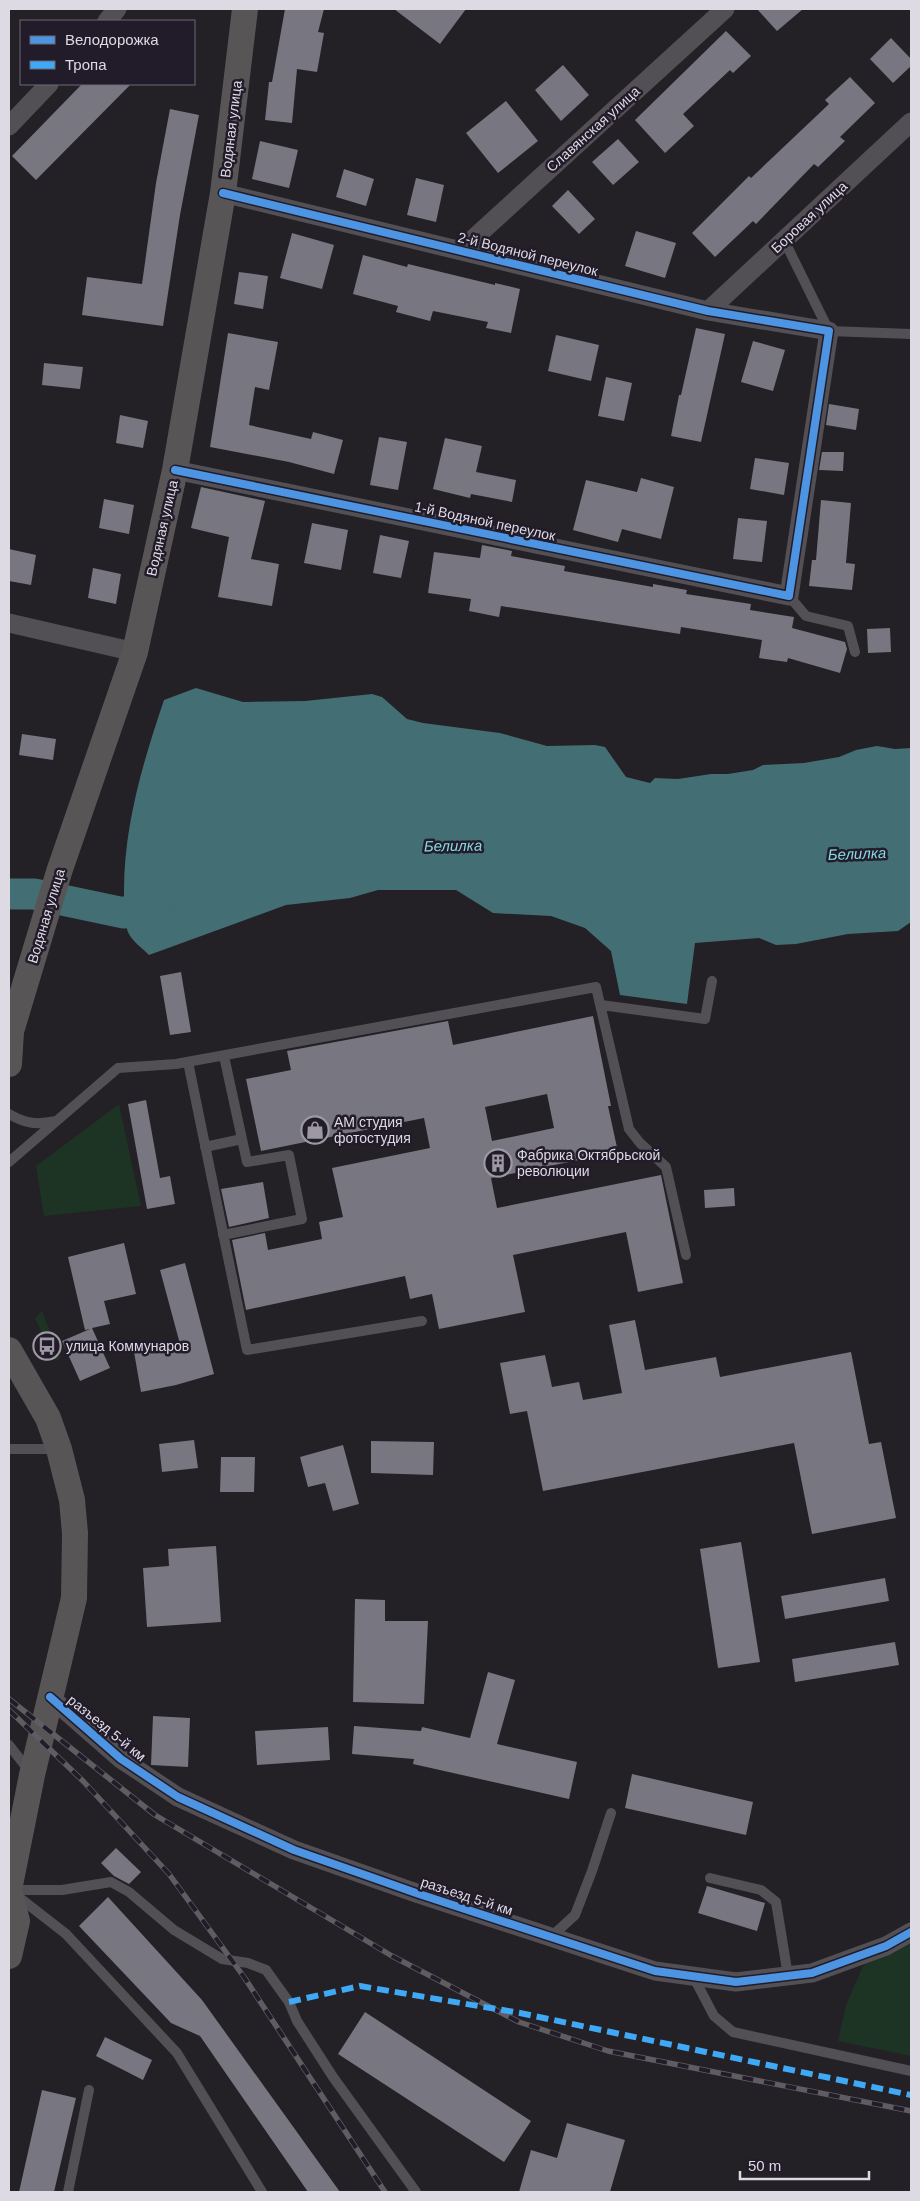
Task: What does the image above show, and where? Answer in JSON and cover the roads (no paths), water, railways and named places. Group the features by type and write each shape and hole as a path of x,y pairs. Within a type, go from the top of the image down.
{"street":[{"path":"108,20 117,9"},
{"name":"Водяная улица","path":"9,1064 10,1035 34,950 135,652 175,470 223,192 244,9"},
{"name":"Славянская улица","path":"461,250 724,9"},
{"path":"9,126 48,85"},
{"name":"Боровая улица","path":"708,311 911,122"},
{"name":"2-й Водяной переулок","path":"223,192 708,311 829,331"},
{"path":"789,596 829,331"},
{"name":"1-й Водяной переулок","path":"175,470 789,596"},
{"path":"9,623 135,652"},
{"path":"9,1350 48,1418 60,1449 72,1500 74,1524 74,1598 32,1775 9,1890 17,1921 9,1956"},
{"name":"разъезд 5-й км","path":"50,1697 122,1759 178,1796 294,1850 419,1894 655,1971 736,1982 812,1973 886,1946 911,1932"}],"lane":[{"path":"784,240 829,331 911,334"},
{"path":"789,596 806,616 848,626 855,652"},
{"path":"601,1005 705,1019 712,980"},
{"path":"9,1162 100,1081 118,1068 188,1062 224,1056 596,987 629,1129 640,1143 666,1167 686,1256"},
{"path":"224,1056 247,1162 289,1155 302,1219 224,1235"},
{"path":"188,1062 247,1350 422,1321"},
{"path":"9,1114 24,1122 38,1125 57,1121"},
{"path":"205,1147 242,1139"},
{"path":"9,1449 60,1449"},
{"path":"9,1745 32,1775"},
{"path":"552,1936 576,1915 610,1813"},
{"path":"710,1878 761,1890 776,1902 788,1976"},
{"path":"9,1890 62,1890 111,1882 130,1892 174,1930 222,1958 248,1963 266,1970 289,2002 297,2021 333,2078 416,2192"},
{"path":"9,1890 66,1934 177,2053 262,2192"},
{"path":"693,1976 714,2016 733,2032 911,2072"},
{"path":"68,2192 89,2090"}],"water":[{"path":"196,688 243,702 305,701 372,694 382,697 407,719 423,723 500,733 547,746 595,745 605,747 626,777 650,783 655,778 678,779 711,774 728,774 753,770 763,765 804,763 839,757 856,750 877,746 895,749 911,748 911,922 898,931 848,934 796,944 776,945 759,938 695,943 687,1004 620,995 611,951 585,928 551,916 493,913 456,890 378,890 350,898 286,905 149,955 129,935 126,927 124,901 125,866 131,818 142,770 164,700"},
{"path":"9,879 34,887 34,894 13,903 9,908"}],"waterway":[{"name":"Белилка","path":"9,894 34,894 124,913 162,897"}],"railway":[{"path":"9,1699 155,1815 392,1956 519,2022 608,2051 911,2111"},
{"path":"9,1710 83,1781 169,1874 244,1977 385,2192"}],"place":[{"name":"АМ студия фотостудия","path":"315,1130"},
{"name":"Фабрика Октябрьской революции","path":"498,1163"},
{"name":"улица Коммунаров","path":"47,1346"}]}
